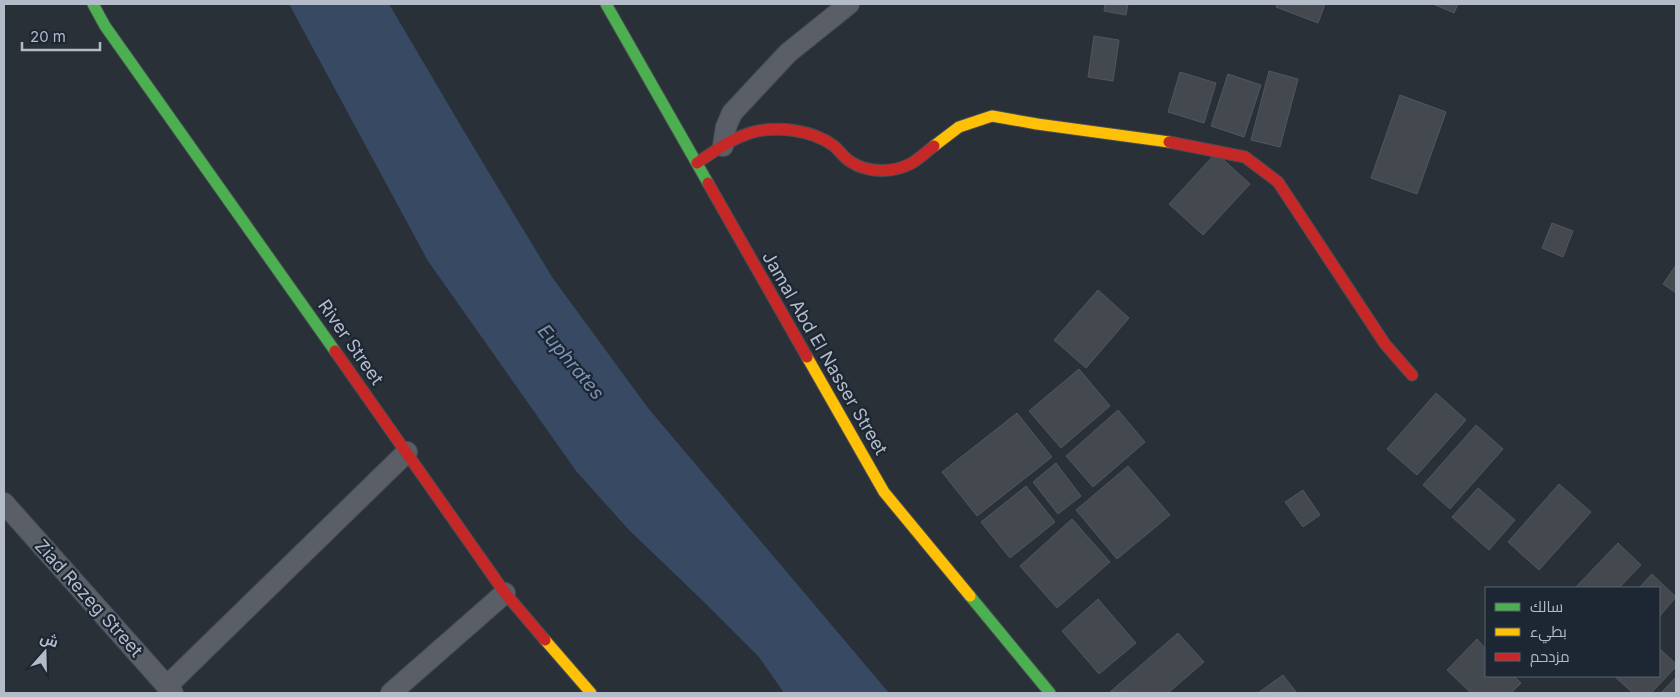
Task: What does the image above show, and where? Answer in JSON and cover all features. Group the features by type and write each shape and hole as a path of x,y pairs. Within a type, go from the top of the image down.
{"street":[{"name":"River Street","path":"92,4 105,26 505,593 591,693"},
{"name":"Jamal Abd El Nasser Street","path":"606,4 884,492 1050,693"},
{"path":"723,146 726,127 732,113 788,53 849,4"},
{"path":"697,163 723,146 750,134 778,129 812,135 834,146 850,162 869,170 889,170 910,164 959,127 992,116 1186,144 1245,157 1278,182 1385,344 1412,375"},
{"path":"170,690 407,452"},
{"name":"Ziad Rezeg Street","path":"4,503 170,690"},
{"path":"391,693 505,593"}],"water":[{"name":"Euphrates","path":"289,4 389,4 552,277 648,408 889,693 784,693 759,657 629,530 576,471 428,261"}],"building":[{"path":"1105,4 1128,4 1126,15 1104,11"},
{"path":"1277,4 1325,4 1318,23 1276,7"},
{"path":"1433,4 1458,4 1454,13"},
{"path":"1094,36 1119,40 1113,81 1088,77"},
{"path":"1269,71 1298,79 1280,147 1251,140"},
{"path":"1180,72 1216,83 1204,123 1168,112"},
{"path":"1228,74 1261,85 1244,137 1211,126"},
{"path":"1400,95 1446,112 1417,194 1371,178"},
{"path":"1216,153 1250,184 1203,235 1169,204"},
{"path":"1552,223 1573,231 1563,257 1542,248"},
{"path":"1676,265 1676,293 1663,284"},
{"path":"1098,290 1129,318 1086,368 1054,340"},
{"path":"1079,369 1110,406 1061,448 1029,411"},
{"path":"1436,393 1466,420 1417,475 1387,449"},
{"path":"1118,410 1145,442 1093,487 1066,456"},
{"path":"1017,413 1052,457 977,516 942,472"},
{"path":"1476,425 1503,449 1450,509 1423,485"},
{"path":"1056,463 1081,496 1058,514 1033,482"},
{"path":"1128,466 1170,515 1117,559 1076,510"},
{"path":"1559,484 1591,512 1539,570 1508,542"},
{"path":"1026,486 1055,522 1010,558 981,522"},
{"path":"1478,488 1515,520 1489,550 1452,517"},
{"path":"1303,490 1320,515 1303,527 1285,502"},
{"path":"1072,519 1110,562 1057,608 1020,566"},
{"path":"1618,543 1641,565 1620,587 1576,587"},
{"path":"1652,574 1676,597 1660,616 1660,587 1640,587"},
{"path":"1098,599 1136,643 1099,674 1062,631"},
{"path":"1178,633 1204,662 1168,693 1110,692"},
{"path":"1477,639 1485,648 1485,677 1515,677 1521,683 1511,693 1471,693 1447,670"},
{"path":"1660,649 1676,664 1676,667 1651,693 1633,693 1615,677 1660,677"},
{"path":"1283,675 1297,693 1258,693"},
{"path":"1676,677 1676,693 1661,693"}],"traffic: fast":[{"path":"93,4 105,26 335,351"},
{"path":"606,4 708,183"},
{"path":"970,596 1050,693"}],"traffic: slow":[{"path":"934,146 959,127 992,116 1169,142"},
{"path":"807,357 884,492 970,596"},
{"path":"545,640 591,693"}],"traffic: jam":[{"path":"697,163 736,139 750,133 771,129 794,130 816,136 834,146 846,159 858,166 872,170 888,170 903,167 934,146"},
{"path":"1169,142 1245,157 1278,182 1385,344 1412,375"},
{"path":"708,183 807,357"},
{"path":"335,351 505,593 545,640"}]}
